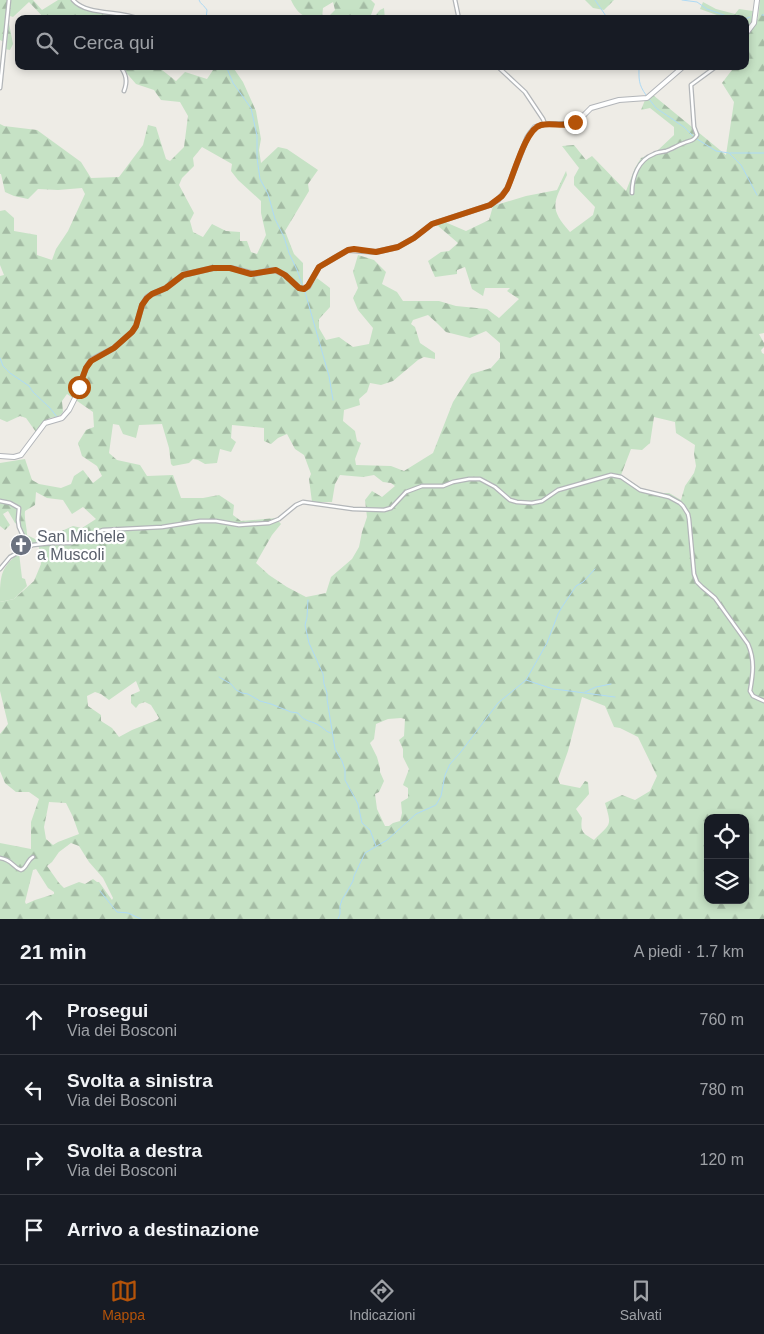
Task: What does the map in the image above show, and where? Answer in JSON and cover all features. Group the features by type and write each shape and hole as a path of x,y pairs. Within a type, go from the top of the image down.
{"main road":[{"path":"749,30 754,23 757,0"},
{"path":"0,456 14,457 21,455 45,423 64,416 74,403 89,363 114,348 132,332 136,326 142,305 147,298 166,288 183,275 213,268 230,268 251,274 276,270 285,275 299,288 304,289 308,286 319,267 348,250 376,252 398,247 414,238 432,224 494,203 507,189 531,132 538,126 545,124 571,124 592,108 619,100 647,98 679,70"}],"street":[{"path":"0,88 9,0"},
{"path":"73,0 77,5 96,11 131,15"},
{"path":"455,0 458,15"},
{"path":"123,70 126,78 124,91"},
{"path":"501,70 525,92 545,124"},
{"path":"632,194 640,163 654,154 694,140 697,135 694,127 691,85 711,70"},
{"path":"0,569 7,558 28,547 51,543 70,543 103,530 162,527 200,521 216,521 239,525 269,523 279,519 293,507 303,502 353,509 384,510 391,508 406,492 422,486 443,486 470,479 480,480 499,488 510,500 532,503 542,501 558,490 611,475 621,477 640,490 668,497 683,506 689,519 694,574 697,582 715,598 746,640 751,651 753,665 750,691 753,696 764,701"},
{"path":"0,501 10,503 19,508 19,527 28,547"},
{"path":"0,858 9,860 18,869 24,870 30,858 33,857"}],"green space":[{"path":"0,0 33,0 42,10 58,0 73,0 87,9 129,15 41,15 29,2 13,17 10,16 8,18 13,44 10,50 5,49 4,42 0,40"},
{"path":"291,0 371,0 375,4 371,15 330,15 335,10 333,2 323,8 322,15 303,15 296,9"},
{"path":"585,0 614,0 604,10 593,8"},
{"path":"760,0 764,0 764,333 759,334 764,343 764,347 761,350 764,354 764,919 0,919 0,843 31,849 31,822 39,799 29,792 16,792 5,783 0,771 0,734 8,724 0,691 0,602 14,599 34,581 41,564 39,547 28,542 20,526 15,523 8,511 3,514 10,525 5,530 0,526 0,463 25,459 32,480 39,484 61,488 71,484 74,476 83,470 93,483 102,476 97,466 82,456 78,443 86,430 94,427 93,412 67,394 62,401 63,412 44,421 36,432 26,418 20,416 7,422 0,419 0,276 4,275 0,265 0,211 5,210 14,218 14,231 37,235 37,255 52,260 85,194 82,188 38,189 28,199 5,192 0,174 0,124 37,130 81,162 91,178 119,177 143,145 148,125 156,127 166,159 170,161 184,147 188,116 180,102 161,100 154,90 136,84 124,70 162,70 176,81 185,72 207,79 213,70 235,70 243,82 256,111 261,139 259,150 261,163 278,147 287,149 318,170 308,184 309,191 285,231 294,254 303,263 303,284 308,291 317,278 330,288 330,307 319,319 319,328 326,340 339,337 353,347 369,344 373,328 358,310 353,298 358,288 353,272 358,255 374,260 386,272 382,284 397,292 403,301 439,301 456,306 487,309 499,318 519,299 507,291 510,288 485,288 483,296 472,289 465,267 457,270 457,274 435,277 428,261 441,252 449,251 458,243 437,225 445,222 466,231 489,220 493,206 526,196 557,190 566,171 567,175 555,205 558,217 570,232 593,215 595,207 574,185 574,177 579,168 562,146 574,145 586,160 592,156 626,191 641,158 656,152 674,135 674,127 650,108 641,110 645,100 653,95 726,155 734,102 722,83 732,70 749,70 749,15 717,15 700,9 703,2 716,9 735,14 739,9 753,11 754,18 758,19","holes":["202,147 232,164 231,171 238,180 261,201 261,213 266,235 257,254 251,252 247,241 240,241 240,232 226,231 212,224 203,237 193,232 190,221 194,213 179,185 182,178 194,166 193,158","428,315 446,332 470,338 486,331 500,343 500,358 491,368 471,374 453,402 433,453 404,471 391,466 356,465 355,459 361,443 357,441 355,431 343,421 344,410 360,405 359,399 367,392 370,383 381,385 393,381 418,360 424,357 435,359 435,353 420,343 415,327 411,324 413,320","654,417 675,422 676,433 695,445 696,466 694,473 685,486 681,500 669,493 642,489 621,475 631,449 642,450 650,443","113,424 119,425 123,434 136,438 139,425 162,424 173,466 189,463 193,459 205,464 217,463 220,449 231,452 236,442 231,438 232,425 264,428 264,441 271,444 287,434 295,449 304,455 311,474 309,479 312,502 332,502 335,484 340,475 363,477 374,475 383,482 391,483 395,486 382,497 372,491 365,500 367,517 359,547 352,559 331,577 326,593 306,597 269,575 256,563 272,535 281,524 276,518 241,521 233,515 234,505 219,495 203,498 181,498 173,475 147,476 140,465 117,460 109,453","36,492 47,498 63,500 72,514 83,507 96,519 82,528 73,526 39,541 27,535 25,511 35,505","136,681 140,691 131,695 131,703 136,708 139,704 145,702 151,705 159,718 119,737 112,728 101,721 101,715 88,706 87,696 95,692 109,700","582,697 605,706 614,727 638,737 657,776 650,791 635,800 622,795 605,803 609,821 607,827 594,840 583,832 581,827 582,818 576,809 589,794 588,782 585,781 580,788 560,784 558,779 568,751","388,719 405,719 404,736 399,740 403,749 403,757 409,769 403,785 408,788 408,798 401,802 402,813 400,821 385,826 377,809 375,794 379,792 384,781 377,757 370,743 374,739 376,724","49,802 66,803 79,834 53,845 46,839 44,827","71,843 79,846 89,862 103,878 113,898 112,900 99,882 93,879 85,884 79,882 64,888 47,866 59,852","36,869 54,894 26,904 33,870"]},
{"path":"384,8 385,15 376,15 380,10"},
{"path":"19,553 22,578 25,579 27,586 14,599 0,602 2,574 8,563"}],"waterway":[{"path":"199,0 207,10 206,15"},
{"path":"595,0 605,15"},
{"path":"682,0 697,2 707,9 724,15"},
{"path":"228,70 233,83 251,108 257,136 257,158 260,179 268,194 275,219 303,287"},
{"path":"639,70 640,81 646,95"},
{"path":"649,99 656,108 684,127 694,137"},
{"path":"697,139 716,151 729,153 741,165 757,195"},
{"path":"730,153 764,153"},
{"path":"305,292 329,376 333,400"},
{"path":"0,358 3,366 29,386 57,417"},
{"path":"338,919 342,900 353,881 365,853 387,840 416,814 436,805 441,796 445,775 450,764 498,703 526,680 547,643 562,607 576,586 583,582 595,569"},
{"path":"308,600 305,625 309,643 323,674 335,749 345,770 345,780 358,804 362,823 370,830 376,846"},
{"path":"219,677 231,684 236,690 260,701 298,713 306,720 317,724 331,733"},
{"path":"526,680 553,689 615,697"},
{"path":"585,692 596,687 611,684"},
{"path":"100,891 117,912 128,913 141,919"}],"place":[{"name":"San Michele a Muscoli","path":"21,545"}],"route":[{"path":"79,387 87,365 124,341 132,332 136,326 144,301 152,294 166,288 179,277 208,268 230,268 251,274 276,270 285,275 302,290 308,286 319,267 348,250 376,252 398,247 408,243 432,224 494,203 507,189 532,130 545,124 568,125 575,122"}]}
